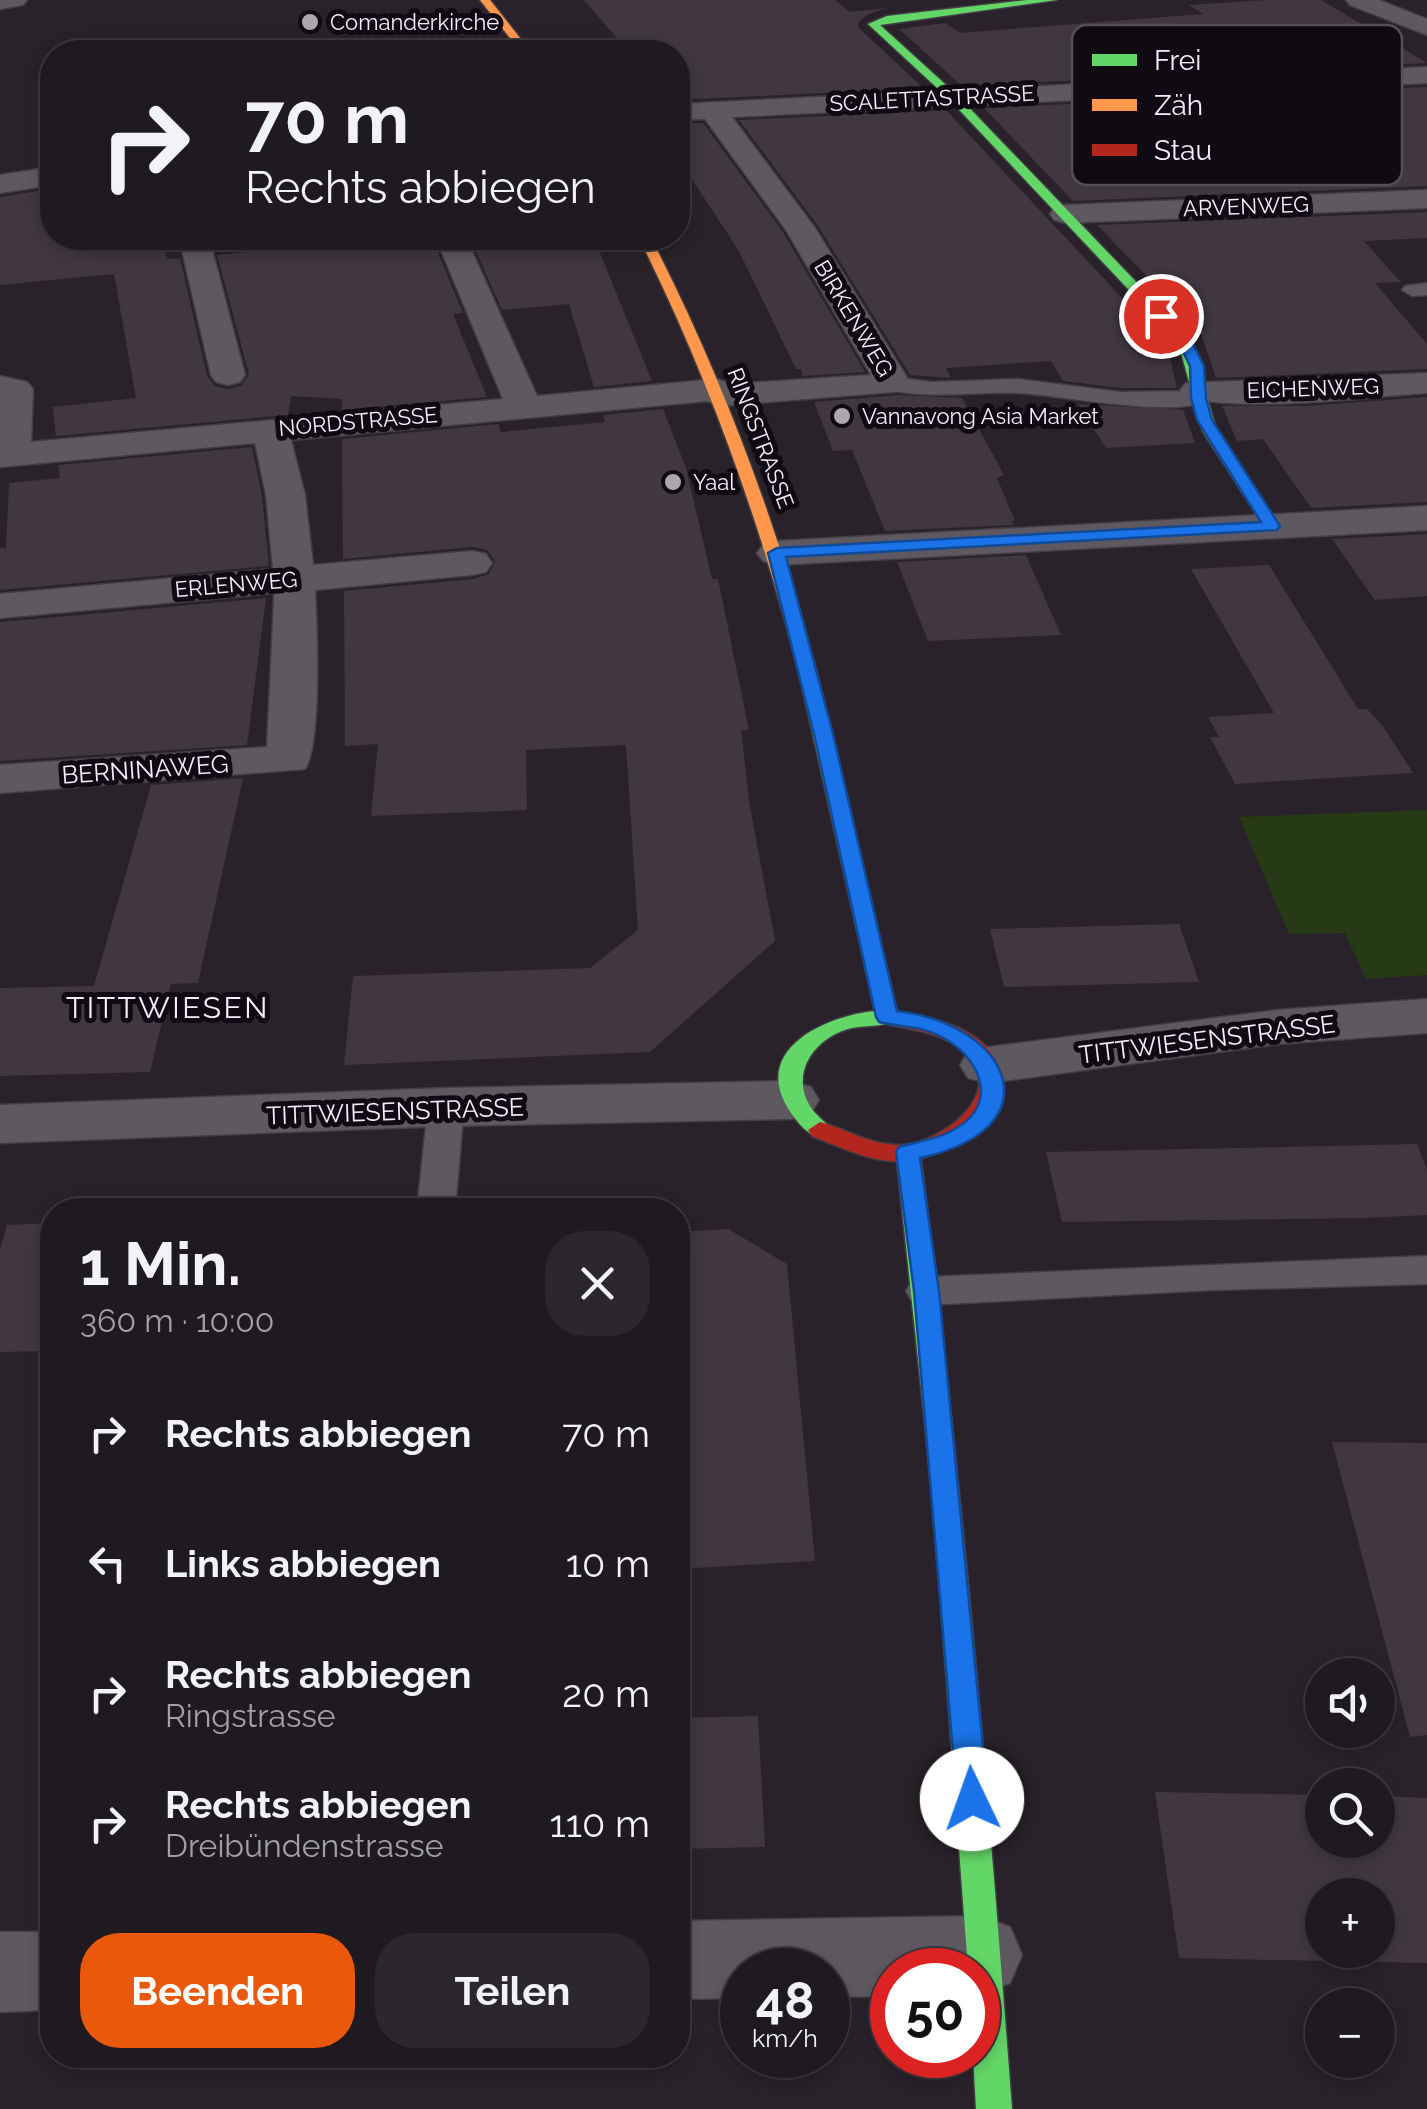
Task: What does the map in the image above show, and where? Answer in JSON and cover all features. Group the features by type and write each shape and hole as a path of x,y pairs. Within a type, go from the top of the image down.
{"main road":[{"path":"485,0 517,40"},
{"path":"1052,0 888,18 873,24 952,96 1185,342 1197,366 1198,394 1217,444 1272,526"},
{"name":"RINGSTRASSE","path":"652,250 690,322 777,553 824,734 887,1017"},
{"path":"887,1017 918,1021 948,1031 972,1046 988,1065 994,1088 988,1111 970,1131 942,1145 908,1152 870,1150 835,1140 808,1122 791,1100 786,1075 797,1051 820,1032 850,1020 887,1017"},
{"path":"908,1152 926,1291 968,1722 982,1948"},
{"path":"992,2078 994,2109"}],"street":[{"path":"0,2 15,0"},
{"path":"1358,0 1427,28"},
{"name":"SCALETTASTRASSE","path":"1402,76 1427,75"},
{"name":"SCALETTASTRASSE","path":"690,111 1072,91"},
{"name":"BIRKENWEG","path":"712,109 800,228 894,384 718,393"},
{"path":"0,184 40,178"},
{"name":"ARVENWEG","path":"1065,214 1427,198"},
{"path":"197,250 228,375"},
{"path":"456,250 523,405"},
{"name":"EICHENWEG","path":"1198,394 1427,383"},
{"path":"0,388 15,390 6,456"},
{"name":"NORDSTRASSE","path":"6,456 523,405 718,393"},
{"path":"270,429 287,502 294,578"},
{"path":"777,553 1427,518"},
{"name":"ERLENWEG","path":"0,606 472,563"},
{"name":"BERNINAWEG","path":"0,779 290,760 294,578"},
{"name":"TITTWIESENSTRASSE","path":"988,1065 1277,1026 1427,1016"},
{"name":"TITTWIESENSTRASSE","path":"0,1124 446,1107 791,1100"},
{"path":"690,1960 870,1957"},
{"path":"0,1972 40,1971"}],"lane":[{"path":"894,384 931,389 1018,386 1120,399 1198,394"},
{"path":"437,1198 446,1107"},
{"path":"926,1291 1194,1276 1427,1270"}],"green space":[{"path":"1427,810 1427,975 1366,979 1345,933 1289,934 1239,817"}],"building":[{"path":"584,0 835,0 850,12 887,8 869,14 859,21 858,27 923,88 690,99 690,40 619,40"},
{"path":"1321,0 1363,25 1072,25 1072,81 962,86 899,29 945,23 960,33 1203,14 1189,5"},
{"path":"1402,48 1427,63 1402,64"},
{"path":"1427,87 1427,186 1073,201 984,108 1072,104 1072,185 1402,185 1402,88"},
{"path":"946,110 1167,346 1177,388 1120,388 1063,381 1051,361 946,368 951,378 910,375 818,226 739,120"},
{"path":"703,123 783,232 865,372 803,376 801,369 796,369 739,251 690,176 690,124"},
{"path":"40,191 40,250 165,250 167,259 180,258 207,376 215,386 227,389 241,386 249,374 217,255 269,250 437,250 463,313 453,314 487,397 342,410 342,399 291,396 288,415 56,436 53,407 136,398 114,274 0,285 0,197"},
{"path":"1427,212 1427,238 1364,241 1401,282 1375,283 1427,344 1427,369 1216,378 1200,331 1097,225"},
{"path":"475,250 599,250 652,381 594,387 569,304 502,310"},
{"path":"899,395 962,398 1004,475 997,478 1015,521 1013,525 885,531 852,450 833,451 814,402"},
{"path":"1427,397 1427,502 1311,508 1263,439 1237,441 1222,406 1305,406"},
{"path":"1078,404 1183,410 1195,443 1106,448"},
{"path":"663,409 686,468 712,579 718,579 749,730 741,730 749,801 775,941 650,1052 344,1065 353,976 590,968 638,930 626,745 526,750 527,810 371,816 378,744 345,746 344,591 473,579 489,574 495,561 487,550 472,547 343,559 342,439 498,424 501,432 605,422 603,415"},
{"path":"252,447 269,566 0,590 0,548 6,548 9,483 60,478 58,465"},
{"path":"1427,534 1427,596 1375,600 1332,539"},
{"path":"1026,555 1061,635 928,641 897,562"},
{"path":"1269,565 1358,709 1367,709 1382,725 1413,773 1235,784 1210,737 1219,737 1208,717 1274,713 1191,569"},
{"path":"266,598 247,745 0,761 0,622"},
{"path":"243,778 198,983 171,984 150,1072 0,1076 0,988 94,986 151,785"},
{"path":"1179,924 1199,982 1004,987 990,929"},
{"path":"1417,1144 1427,1170 1427,1215 1364,1218 1062,1222 1046,1152"},
{"path":"40,1224 40,1351 0,1352 0,1249 7,1225"},
{"path":"728,1229 787,1264 815,1561 690,1568 690,1231"},
{"path":"1332,1442 1427,1443 1427,1735 1410,1737 1395,1680 1395,1658 1389,1658"},
{"path":"758,1716 765,1847 690,1849 690,1718"},
{"path":"1155,1792 1305,1795 1305,1858 1395,1858 1395,1797 1427,1798 1427,1963 1395,1962 1395,1878 1305,1878 1305,1961 1179,1958"}],"traffic: fast":[{"path":"1052,0 887,19 873,24 952,96 1185,341 1210,432 1272,526"},
{"path":"808,673 887,1017"},
{"path":"820,1130 807,1119 792,1092 791,1078 800,1051 832,1027 887,1017"},
{"path":"908,1152 959,1630 994,2109"}],"traffic: slow":[{"path":"485,0 517,40"},
{"path":"651,250 697,345 740,451 808,673"}],"traffic: jam":[{"path":"820,1130 880,1151 905,1153 941,1143 977,1116 987,1099 991,1080 986,1063 972,1046 941,1029 887,1017"}],"place":[{"name":"Comanderkirche","path":"310,22"},
{"name":"Vannavong Asia Market","path":"842,416"},
{"name":"Yaal","path":"673,482"}],"district":[{"name":"TITTWIESEN","path":"168,1007"}],"route":[{"path":"972,1799 926,1291 908,1152 942,1145 970,1131 988,1111 994,1088 988,1065 972,1046 948,1031 918,1021 887,1017 824,734 777,553 1272,526 1204,420 1198,398 1197,366 1185,342 1161,316"}]}
